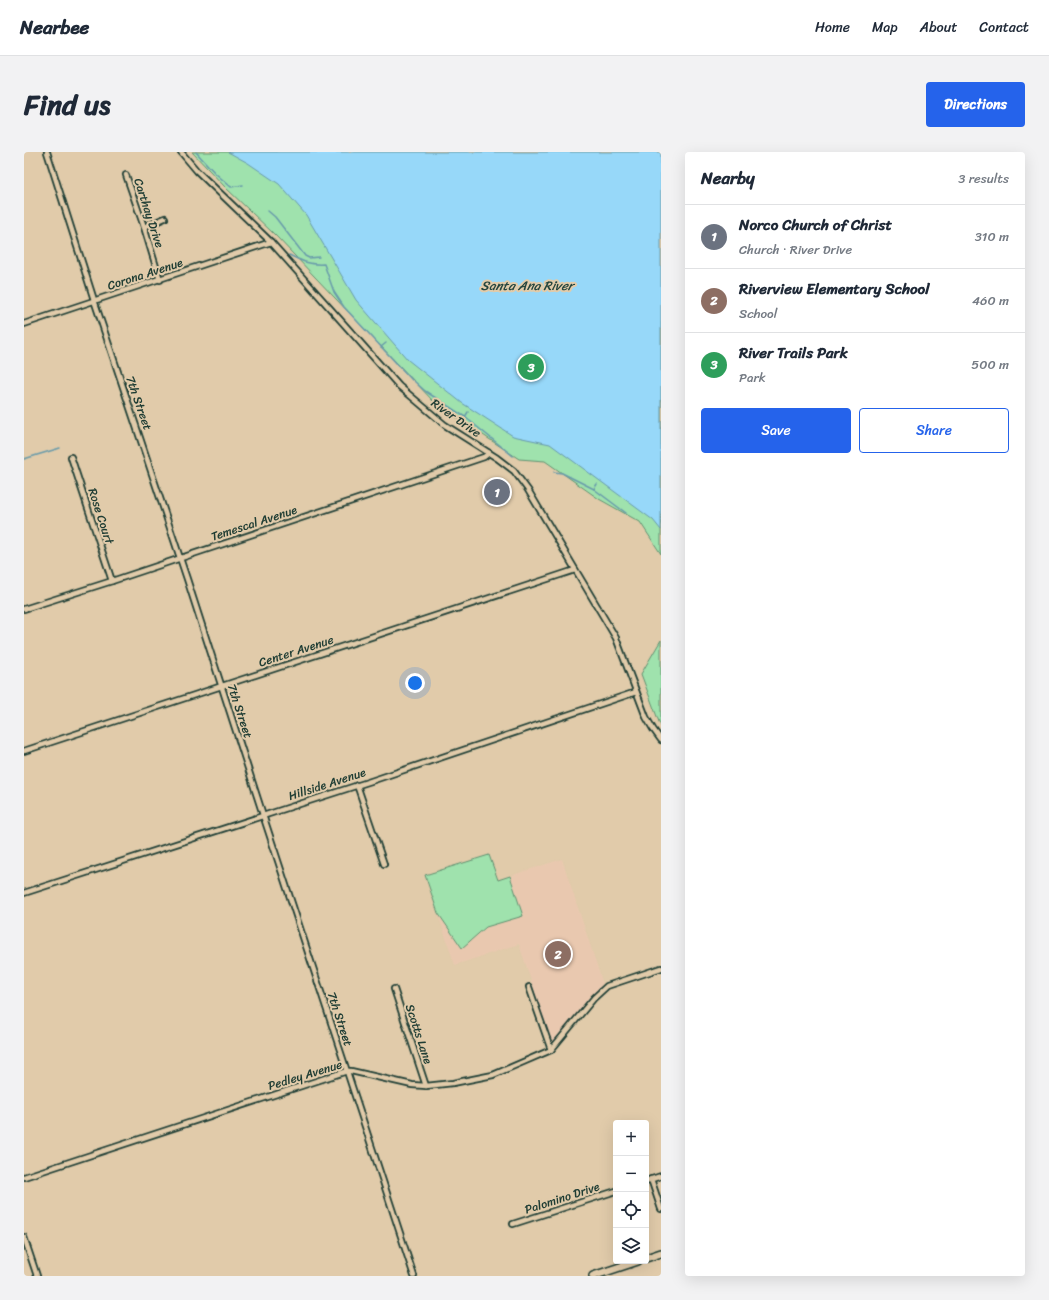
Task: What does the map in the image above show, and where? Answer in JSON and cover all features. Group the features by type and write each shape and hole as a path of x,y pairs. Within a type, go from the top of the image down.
{"main road":[{"path":"649,1257 661,1253"},
{"path":"593,1276 629,1264"}],"street":[{"name":"7th Street","path":"47,152 94,300 187,579 414,1276"},
{"name":"River Drive","path":"180,152 197,171 271,242 399,386 444,425 489,453 514,471 519,477 616,638 646,717 653,730 661,740"},
{"name":"Carthay Drive","path":"126,175 144,226 160,280"},
{"path":"144,226 165,218"},
{"name":"Corona Avenue","path":"24,324 271,242"},
{"name":"Temescal Avenue","path":"24,609 484,457 489,453"},
{"name":"Rose Court","path":"71,457 112,581"},
{"name":"Center Avenue","path":"24,751 575,570"},
{"name":"Hillside Avenue","path":"24,893 357,785 636,692"},
{"path":"357,785 384,864"},
{"name":"Pedley Avenue","path":"24,1177 351,1071 426,1086 493,1076 551,1050 601,991 615,983 661,968"},
{"path":"529,987 551,1050"},
{"name":"Scotts Lane","path":"394,989 426,1086"},
{"path":"649,1180 661,1176"},
{"path":"652,1179 661,1209"},
{"name":"Palomino Drive","path":"514,1224 613,1192"},
{"path":"24,1237 36,1276"}],"shaded area":[{"path":"489,855 498,880 562,859 603,984 591,995 552,1044 519,944 455,965 425,875"}],"green space":[{"name":"Santa Ana River","path":"192,152 276,152 661,322 661,554 640,522 599,499 545,461 519,459 435,403 275,235 225,187"},
{"path":"661,640 661,726 641,674"},
{"path":"489,855 498,880 510,876 523,916 486,927 462,948 438,913 425,875"}],"water":[{"name":"Santa Ana River","path":"228,152 661,152 661,530 653,520 550,444 513,436 462,403 408,360 356,300 306,215 279,184 248,163"}],"waterway":[{"path":"196,152 215,173 231,187 243,185"},
{"path":"268,211 275,217 305,256 309,258 319,257"},
{"path":"289,255 302,261 324,264 334,292 344,307 412,380"},
{"path":"381,347 386,343"},
{"path":"414,381 425,391 465,417"},
{"path":"468,412 465,417 513,456"},
{"path":"24,459 60,448"},
{"path":"554,472 562,473 594,489 597,484"},
{"path":"594,489 626,513"}],"place":[{"name":"River Trails Park","path":"531,367"},
{"name":"Norco Church of Christ","path":"497,492"},
{"name":"Riverview Elementary School","path":"558,954"}]}
